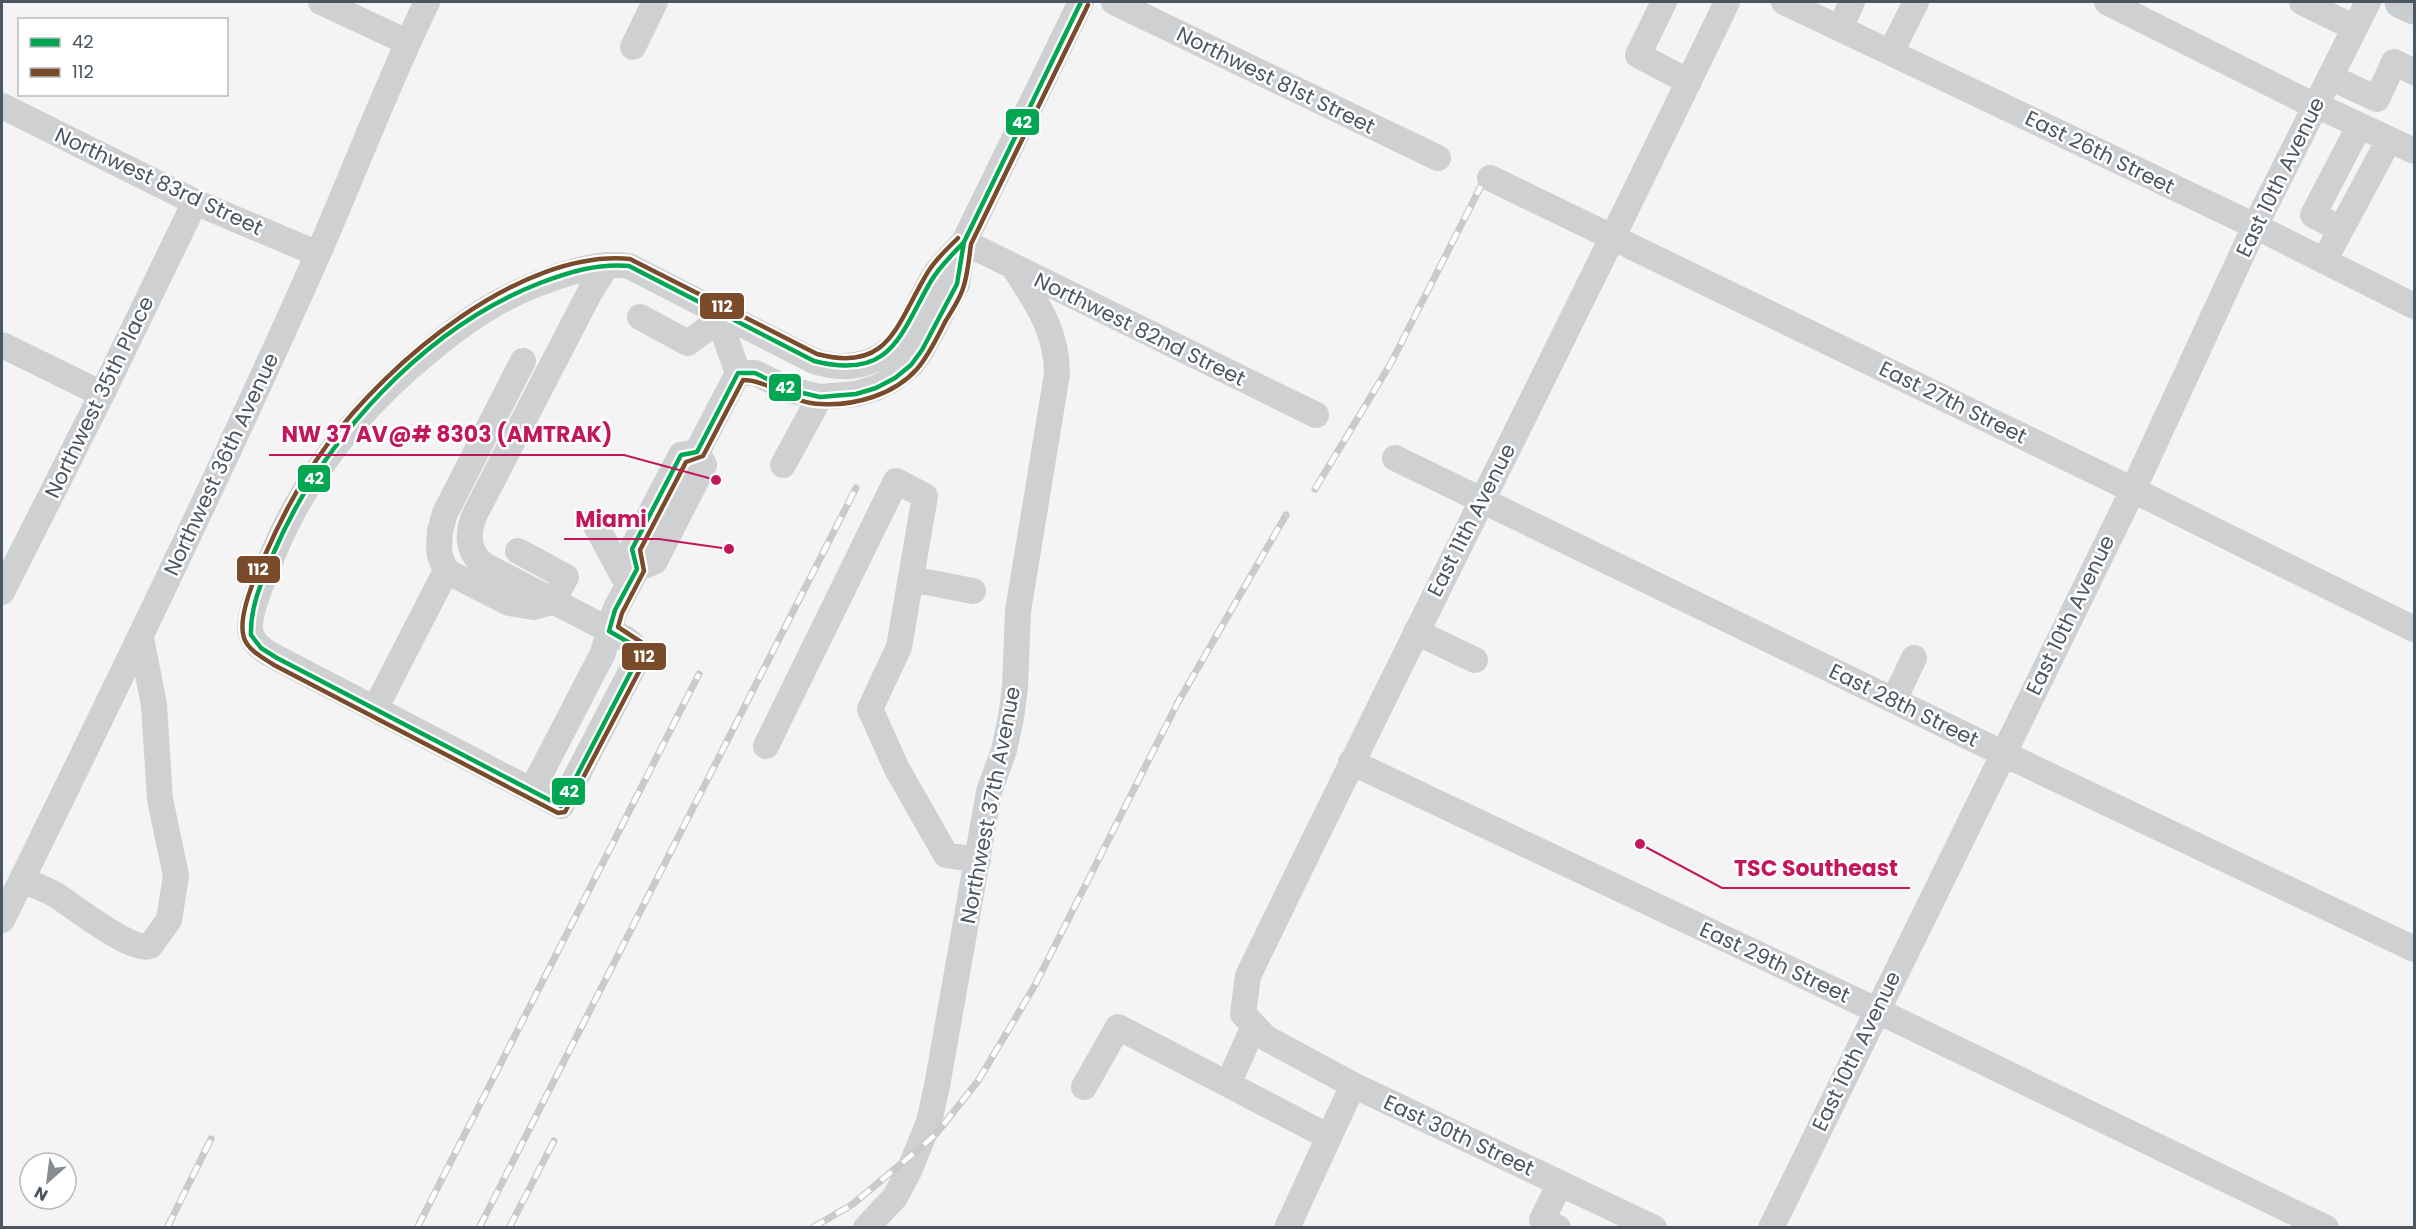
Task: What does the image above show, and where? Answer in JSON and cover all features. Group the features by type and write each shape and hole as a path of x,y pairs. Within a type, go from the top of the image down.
{"main road":[{"path":"2401,2 2415,8"}],"street":[{"path":"321,2 407,42"},
{"name":"Northwest 36th Avenue","path":"2,920 141,638 318,254 407,42 427,2"},
{"path":"633,47 655,2"},
{"path":"607,265 590,292 471,525 470,545 479,561 634,646 636,662 561,806 268,653 251,635 252,620 279,538 301,497 328,455 350,426 382,392 459,326 484,309 521,290 571,272 607,265 636,268 814,361 840,367 860,365 886,353 900,339 936,273 964,242 1081,2"},
{"name":"Northwest 81st Street","path":"1114,2 1438,158"},
{"path":"1664,2 1638,55 1689,82"},
{"name":"East 11th Avenue","path":"1260,1032 1243,1014 1248,976 1481,499 1614,238 1727,2"},
{"path":"1840,28 1852,2"},
{"path":"1891,52 1916,2"},
{"path":"2107,2 2315,106 2415,151"},
{"path":"2302,2 2355,27"},
{"name":"East 10th Avenue","path":"1771,1227 2133,490 2255,226 2368,2"},
{"name":"East 26th Street","path":"1790,3 2255,226 2415,306"},
{"path":"2330,77 2377,99 2394,62 2415,72"},
{"name":"Northwest 83rd Street","path":"2,106 195,202 318,254"},
{"path":"2341,229 2313,216 2353,138"},
{"path":"2324,261 2382,153"},
{"name":"East 27th Street","path":"1490,178 2415,629"},
{"name":"Northwest 35th Place","path":"2,588 102,394 195,202"},
{"path":"738,373 755,373 789,390 820,397 846,396 876,388 895,378 911,365 927,342 957,284 964,242"},
{"name":"Northwest 82nd Street","path":"964,242 1316,415"},
{"name":"Northwest 37th Avenue","path":"866,1227 899,1191 920,1148 929,1122 941,1067 989,792 1004,750 1011,718 1016,671 1018,611 1057,374 1056,351 1049,327 1013,266"},
{"path":"640,317 688,342 725,315"},
{"path":"532,790 603,653 615,610 633,577 632,549 681,455 697,452 738,373 723,332 725,315"},
{"path":"2,345 102,394"},
{"path":"518,551 566,577 554,601 534,607 509,603 446,572 439,547 442,522 449,504 523,361"},
{"path":"783,465 820,397"},
{"name":"East 28th Street","path":"1395,458 2002,753 2415,949"},
{"path":"766,746 896,481 925,496 899,647 870,709 897,769 946,855 978,860"},
{"path":"594,522 633,577"},
{"path":"528,588 541,563"},
{"path":"375,709 446,572"},
{"path":"911,579 972,591"},
{"path":"1416,632 1475,660"},
{"path":"22,879 54,894 94,923 141,947 150,946 169,920 176,876 160,799 154,705 141,638"},
{"path":"1894,700 1914,658"},
{"name":"East 29th Street","path":"1351,762 1876,1010 2326,1227"},
{"path":"1084,1087 1118,1027 1329,1137"},
{"path":"1228,1084 1260,1032"},
{"name":"East 30th Street","path":"1260,1032 1353,1085 1560,1183 1611,1218 1654,1227"},
{"path":"1287,1227 1353,1085"},
{"path":"1558,1227 1542,1220 1560,1183"}],"railway":[{"path":"1315,489 1391,363 1481,186"},
{"path":"479,1228 856,488"},
{"path":"812,1228 853,1204 936,1134 978,1081 1035,985 1177,704 1286,515"},
{"path":"417,1228 699,674"},
{"path":"167,1228 211,1139"},
{"path":"509,1228 554,1141"}],"transit line":[{"name":"42","path":"964,242 1081,2"},
{"name":"112","path":"958,238 932,266 897,328 887,341 875,351 860,357 841,358 817,354 630,259 588,261 545,272 502,292 460,317 421,347 353,413 327,445 293,498 257,573 248,596 243,619 246,642 256,653 274,665 558,813 565,812 643,664 641,642 618,627 622,613 644,571 640,550 686,462 703,456 743,380 762,384 810,403 834,404 860,401 885,392 897,386 917,369 961,295 971,244 1088,5"},
{"name":"42","path":"964,242 957,284 922,350 911,365 895,378 876,388 856,394 820,397 790,390 755,373 738,373 697,452 681,455 632,549 637,569 615,610 609,631 635,646 636,662 561,806 277,658 261,648 251,635 255,603 274,552 295,510 320,469 349,429 382,392 418,358 456,328 497,303 540,283 573,272 595,267 629,266 814,361 840,365 861,364 877,358 901,335 935,276 964,242"}],"place":[{"name":"NW 37 AV@# 8303 (AMTRAK)","path":"716,480"},
{"name":"Miami","path":"729,549"},
{"name":"TSC Southeast","path":"1640,844"}]}
